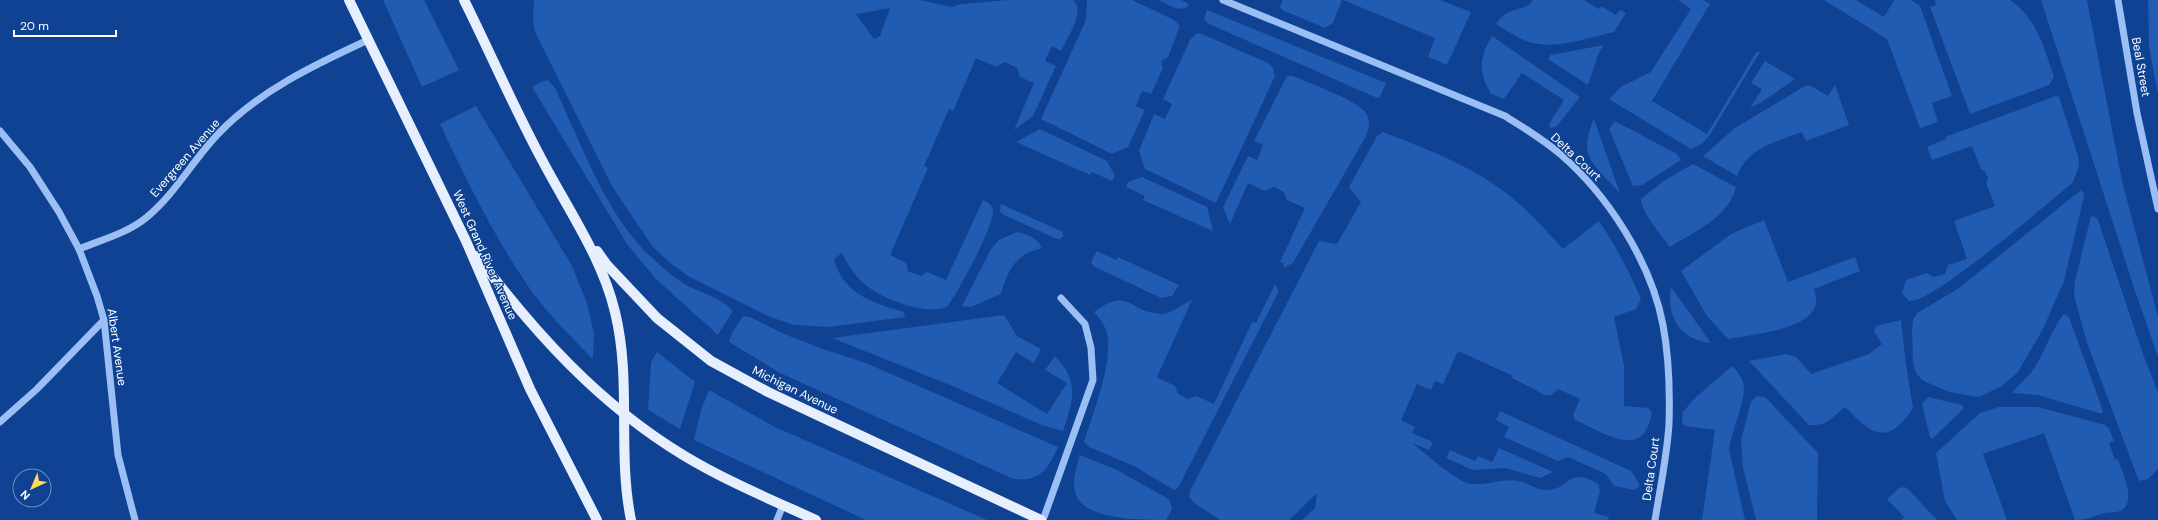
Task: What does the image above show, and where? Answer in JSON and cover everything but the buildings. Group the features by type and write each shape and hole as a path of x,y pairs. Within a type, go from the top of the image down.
{"main road":[{"name":"West Grand River Avenue","path":"349,0 466,241 530,389 597,520"},
{"path":"464,0 540,156 604,275 615,311 623,358 624,478 631,520"},
{"name":"Michigan Avenue","path":"579,227 607,265 643,304 692,347 711,361 768,392 1042,520"},
{"path":"466,241 525,318 586,382 624,413 684,455 816,520"}],"street":[{"name":"Delta Court","path":"1223,0 1505,116 1535,135 1560,154 1583,176 1610,208 1631,242 1649,281 1663,324 1668,371 1669,425 1655,520"},
{"name":"Beal Street","path":"2118,0 2137,113 2158,209"},
{"name":"Evergreen Avenue","path":"79,249 129,228 146,218 161,204 218,134 263,95 309,69 368,40"},
{"name":"Albert Avenue","path":"0,131 30,168 59,212 79,249 97,296 104,320 118,455 135,520"},
{"path":"1042,520 1093,380 1091,348 1085,324 1061,298"},
{"path":"0,422 37,389 104,320"},
{"path":"777,520 783,505"}],"shaded area":[{"path":"383,0 424,0 459,70 422,87"},
{"path":"534,0 920,0 952,7 961,4 1008,0 1073,0 1077,11 1074,25 1061,51 1052,46 1045,61 1056,66 1033,116 1014,130 1034,83 1020,77 1017,68 1005,62 996,67 976,58 953,111 949,109 924,166 928,168 890,255 906,263 908,271 921,276 927,272 946,280 983,200 988,202 993,210 992,218 982,243 960,287 948,306 939,309 916,308 878,293 858,278 850,268 842,253 834,259 838,271 844,281 852,289 871,301 904,312 905,317 829,327 794,325 770,317 688,276 669,262 653,247 613,188 535,32 533,19","holes":["890,8 880,36 874,39 856,14"]},
{"path":"1087,0 1132,0 1174,20 1180,26 1168,57 1161,61 1163,68 1151,94 1142,91 1136,106 1145,110 1128,147 1112,154 1041,119 1086,20"},
{"path":"1159,0 1181,0 1189,4 1183,9 1179,9"},
{"path":"1283,0 1342,0 1333,23 1325,28 1282,10 1280,7"},
{"path":"1343,0 1440,0 1471,12 1447,65 1428,57 1435,38"},
{"path":"1533,0 1584,0 1599,9 1601,6 1616,15 1620,10 1626,13 1614,32 1583,40 1550,45 1529,42 1496,24 1506,14 1530,4"},
{"path":"1678,0 1703,0 1710,4 1652,101 1707,134 1757,51 1760,52 1711,133 1703,143 1691,149 1609,99 1621,87 1651,72 1691,9"},
{"path":"1824,0 1856,0 1884,17 1894,0 1911,0 1920,6 1952,96 1932,103 1938,122 1920,128 1887,39"},
{"path":"1935,0 2010,0 2027,16 2043,44 2054,77 2049,85 1970,114 1930,7 1936,5"},
{"path":"2041,0 2087,0 2122,181 2158,317 2158,357 2135,291"},
{"path":"2148,0 2158,0 2158,94 2149,47"},
{"path":"1207,10 1386,83 1380,97 1377,98 1207,23 1204,19"},
{"path":"1197,33 1268,63 1273,68 1275,76 1216,203 1145,169 1139,151 1154,114 1165,119 1172,104 1163,99 1190,40"},
{"path":"1492,36 1580,97 1556,127 1550,128 1549,124 1564,100 1522,73 1504,99 1491,94 1484,79 1482,65 1485,51"},
{"path":"1604,45 1598,55 1588,85 1548,59 1550,55"},
{"path":"1765,61 1795,79 1762,102 1750,108 1762,89 1751,83"},
{"path":"1287,76 1293,76 1345,98 1363,110 1367,115 1369,123 1366,136 1293,263 1285,267 1283,266 1284,263 1280,262 1305,208 1287,200 1284,192 1274,187 1265,191 1248,183 1230,224 1223,207 1248,156 1257,160 1263,145 1254,141"},
{"path":"548,80 555,88 585,155 607,199 634,239 650,256 676,278 686,285 716,298 731,309 732,312 718,335 656,279 627,244 532,87"},
{"path":"1835,85 1849,125 1806,141 1802,132 1764,147 1748,158 1737,176 1703,156 1735,128 1805,86 1811,86 1828,96"},
{"path":"2056,96 2059,97 2078,156 2079,166 2073,182 1965,270 1922,298 1909,301 1902,293 1906,280 1927,273 1934,277 1945,274 1948,265 1967,259 1954,221 1995,206 1986,183 1988,179 1985,171 1981,169 1972,146 1932,160 1927,147 1946,139 1945,137"},
{"path":"476,106 572,266 587,303 594,334 593,359 568,334 530,289 482,208 460,167 440,124"},
{"path":"1594,119 1620,193 1596,168 1588,152 1587,143 1589,132"},
{"path":"1615,121 1677,154 1681,160 1642,185 1633,186 1609,129"},
{"path":"1040,129 1107,161 1115,176 1112,181 1092,172 1090,175 1016,142"},
{"path":"1383,132 1445,157 1489,181 1526,211 1563,249 1599,221 1617,249 1641,299 1636,309 1614,317 1624,366 1624,406 1648,408 1652,412 1648,427 1641,436 1632,440 1622,440 1575,420 1573,415 1580,399 1558,389 1551,395 1545,395 1512,378 1513,376 1458,351 1443,384 1435,381 1431,390 1417,384 1401,420 1415,427 1412,433 1433,442 1429,450 1412,443 1457,478 1470,484 1513,480 1545,490 1560,487 1574,478 1580,477 1588,479 1598,484 1600,491 1594,513 1609,517 1608,520 1302,520 1315,508 1317,493 1289,520 1220,520 1194,503 1189,497 1190,491 1319,241 1337,244 1361,202 1349,187 1377,136"},
{"path":"1693,164 1736,187 1732,198 1718,215 1700,229 1670,247 1648,217 1641,199 1662,182"},
{"path":"1142,177 1207,207 1213,231 1143,200 1145,196 1126,187 1128,182"},
{"path":"2081,190 2084,193 2084,196 2064,281 2043,329 2018,372 2000,387 1979,397 1949,392 1922,380 1916,373 1913,363 1912,330 1913,320 1917,313 1956,290"},
{"path":"1001,204 1063,232 1062,234 1064,236 1057,239 1004,215 1000,212"},
{"path":"2091,216 2096,217 2098,220 2144,357 2158,392 2158,469 2148,479 2139,481 2087,343 2074,295 2075,281"},
{"path":"1764,220 1788,282 1855,257 1860,271 1814,289 1816,305 1810,315 1801,321 1776,330 1728,339 1707,316 1681,271 1731,234"},
{"path":"1017,232 1031,237 1042,248 1029,252 1017,261 1007,277 1001,294 971,307 962,306 991,249 999,240"},
{"path":"1097,251 1116,260 1118,257 1179,285 1172,296 1161,298 1093,266 1091,262"},
{"path":"1275,284 1279,291 1178,488 1174,490 1134,466 1089,447 1084,442 1102,386 1108,356 1106,330 1094,312 1115,301 1122,301 1129,302 1150,312 1165,314 1192,300 1157,377 1175,386 1178,394 1188,399 1196,396 1214,404 1252,322 1256,323"},
{"path":"1671,287 1711,343 1700,341 1691,337 1683,332 1678,325 1673,317 1671,308"},
{"path":"2064,314 2069,317 2103,411 2102,414 2038,395 2013,393 2033,370 2055,327"},
{"path":"1004,315 1017,336 1041,349 1034,363 1016,352 997,383 1047,414 1067,383 1045,370 1055,356 1063,365 1068,374 1072,392 1063,431 1042,425 950,385 832,338"},
{"path":"743,316 750,317 784,334 823,349 866,363 1058,447 1046,468 1035,477 1028,479 1011,478 780,373 729,342 732,333"},
{"path":"1901,320 1913,408 1896,428 1888,432 1880,433 1872,430 1845,407 1825,423 1809,425 1749,361 1786,354 1796,357 1811,374 1869,354 1882,344 1874,332 1876,326"},
{"path":"657,352 695,382 680,429 648,410 651,362"},
{"path":"1732,366 1741,378 1744,389 1729,450 1745,520 1702,520 1715,430 1685,426 1682,423 1683,412 1694,399"},
{"path":"709,390 775,427 987,520 866,520 694,440 701,410"},
{"path":"1757,396 1766,398 1818,453 1817,520 1756,520 1743,468 1741,440 1751,402"},
{"path":"1928,397 1962,405 1964,408 1932,439 1930,437 1922,404"},
{"path":"1999,407 2038,407 2105,425 2109,429 2114,441 2109,443 2115,460 2118,459 2127,486 2128,501 2125,507 2118,512 2105,513 2087,519 2075,520 2044,433 1983,454 2007,520 1957,520 1945,501 1936,453 1980,413"},
{"path":"1500,411 1631,471 1639,483 1639,487 1635,490 1614,486 1606,474 1568,457 1558,461 1504,437 1509,427 1496,420"},
{"path":"1499,448 1553,472 1540,478 1505,468 1473,470 1446,458 1450,450 1475,461 1478,456 1492,462"},
{"path":"1080,455 1115,469 1169,499 1172,509 1166,520 1127,519 1099,513 1088,508 1080,501 1074,487 1075,473"},
{"path":"1899,488 1907,488 1937,520 1901,520 1904,517 1887,499"}]}
